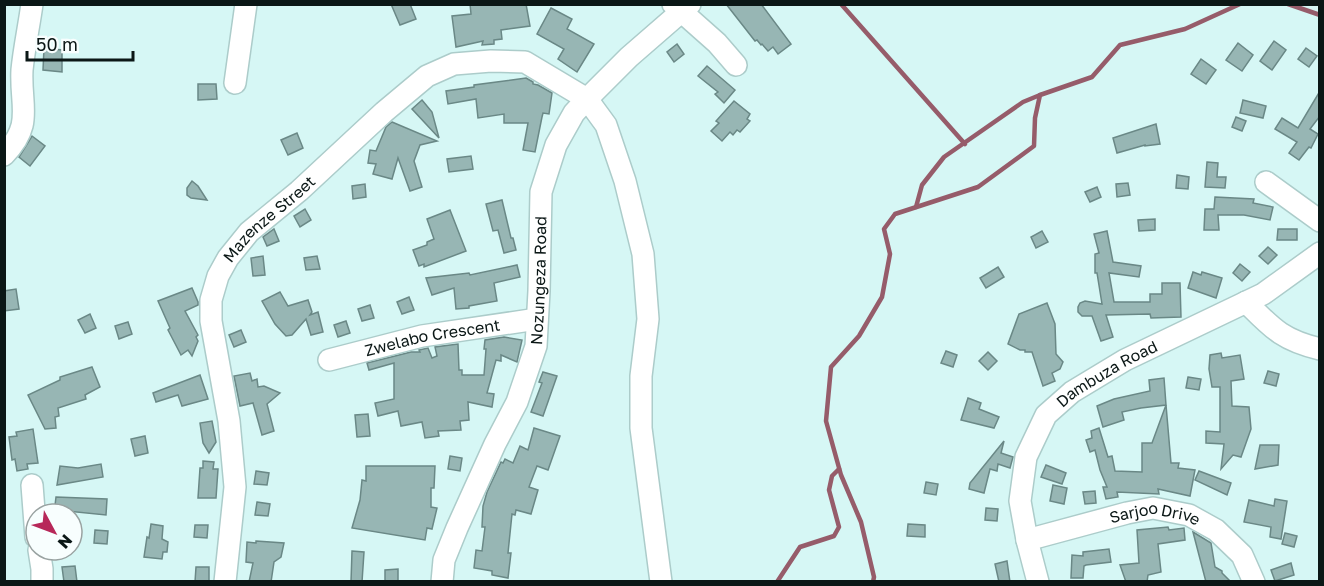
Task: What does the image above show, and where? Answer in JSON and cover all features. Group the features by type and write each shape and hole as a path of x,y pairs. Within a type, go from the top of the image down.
{"street":[{"path":"4,155 16,143 23,127 22,71 32,4"},
{"path":"236,83 246,4"},
{"path":"681,7 736,65"},
{"name":"Nozungeza Road","path":"442,582 444,560 495,444 518,402 536,346 541,192 556,145 574,113 586,99 681,7"},
{"name":"Mazenze Street","path":"225,582 235,487 229,421 211,321 211,300 218,276 228,258 249,232 299,191 384,112 427,76 454,64 491,61 525,62 586,99"},
{"path":"586,99 606,125 625,181 643,254 648,319 640,376 640,428 661,582"},
{"path":"1266,183 1320,221"},
{"name":"Dambuza Road","path":"1038,582 1020,501 1026,457 1046,415 1072,392 1125,360 1263,294 1320,253"},
{"path":"1246,302 1276,332 1298,344 1320,349"},
{"name":"Zwelabo Crescent","path":"329,360 422,336 537,319"},
{"path":"32,485 33,502"},
{"name":"Sarjoo Drive","path":"1027,540 1153,508 1189,515 1216,530 1242,555 1254,582"},
{"path":"41,562 42,582"}],"building":[{"path":"391,4 410,4 416,19 400,25"},
{"path":"470,4 526,4 530,26 501,30 502,39 494,40 494,44 482,45 483,41 456,47 452,16 471,14"},
{"path":"726,4 761,4 791,44 778,54 773,47 768,51 757,40 755,41"},
{"path":"551,8 572,19 567,29 594,44 577,72 558,59 564,49 537,34"},
{"path":"1274,41 1286,50 1272,70 1260,61"},
{"path":"1238,43 1253,55 1242,71 1226,60"},
{"path":"677,44 684,54 674,62 667,52"},
{"path":"44,48 62,50 62,72 43,70"},
{"path":"1306,48 1317,56 1309,67 1298,59"},
{"path":"1201,59 1216,70 1206,84 1191,74"},
{"path":"707,66 735,90 724,103 715,94 718,92 698,76"},
{"path":"526,78 552,93 549,114 543,113 535,152 523,150 528,123 504,123 504,114 478,118 476,99 448,104 446,91"},
{"path":"198,84 216,84 217,99 198,100"},
{"path":"1320,91 1320,116 1310,129 1318,134 1311,148 1309,147 1299,160 1289,153 1297,142 1275,129 1282,118 1298,128"},
{"path":"422,100 432,112 439,138 412,109"},
{"path":"1243,100 1266,106 1263,118 1240,113"},
{"path":"734,101 750,114 747,119 750,121 740,132 737,130 733,135 730,132 722,141 711,131 719,123 716,121"},
{"path":"1236,117 1246,121 1242,131 1232,127"},
{"path":"392,122 437,141 420,145 414,161 422,187 410,191 398,158 392,179 373,174 376,164 368,163 370,150 376,151 386,127"},
{"path":"1156,124 1160,144 1145,145 1117,153 1113,138"},
{"path":"297,133 303,148 288,155 281,140"},
{"path":"32,136 45,146 30,166 19,157"},
{"path":"471,156 473,169 449,172 447,159"},
{"path":"1207,162 1218,163 1217,177 1226,177 1225,188 1205,187"},
{"path":"1177,175 1189,177 1188,189 1176,188"},
{"path":"192,181 207,200 191,198 187,195 187,188"},
{"path":"1128,183 1130,195 1117,197 1116,184"},
{"path":"365,184 366,197 353,199 352,186"},
{"path":"1097,187 1101,197 1090,202 1085,192"},
{"path":"1215,197 1254,199 1253,203 1273,207 1270,220 1244,215 1218,215 1219,230 1204,230 1205,209 1214,209"},
{"path":"502,200 516,250 504,253 498,230 493,231 486,204"},
{"path":"305,209 311,220 300,227 294,216"},
{"path":"450,210 466,251 424,267 424,264 419,266 413,250 427,245 427,242 434,239 427,219"},
{"path":"1155,219 1155,230 1139,231 1138,220"},
{"path":"274,229 279,241 267,246 263,237"},
{"path":"1278,229 1297,229 1297,240 1277,240"},
{"path":"1042,231 1048,242 1036,248 1031,237"},
{"path":"1107,231 1113,262 1141,266 1139,277 1109,273 1114,302 1150,302 1150,294 1162,294 1162,283 1180,283 1181,317 1151,318 1150,314 1106,315 1113,337 1101,341 1092,316 1082,316 1078,312 1078,307 1085,301 1102,304 1097,273 1095,273 1095,254 1099,253 1094,234"},
{"path":"1268,247 1277,255 1268,264 1259,256"},
{"path":"263,256 265,275 253,276 251,258"},
{"path":"317,256 320,269 306,270 304,258"},
{"path":"1240,264 1250,272 1242,281 1233,273"},
{"path":"517,265 520,277 494,283 497,301 469,306 469,308 456,309 454,288 432,295 426,278 469,273 470,275"},
{"path":"998,267 1004,277 986,288 980,278"},
{"path":"1193,272 1201,275 1202,272 1222,278 1216,298 1188,288"},
{"path":"192,288 198,305 185,311 198,335 192,356 188,350 181,355 168,330 170,328 158,301"},
{"path":"16,289 19,309 4,311 4,291"},
{"path":"280,292 288,306 308,300 312,312 310,315 318,312 323,332 311,335 306,319 292,335 286,336 275,324 262,301"},
{"path":"409,297 414,310 402,314 397,302"},
{"path":"1047,303 1055,324 1056,354 1063,362 1060,369 1052,373 1055,381 1043,386 1032,352 1025,352 1025,350 1008,344 1019,314"},
{"path":"370,305 374,318 362,321 358,309"},
{"path":"90,314 96,328 85,333 78,320"},
{"path":"346,321 350,333 338,337 334,325"},
{"path":"128,322 132,334 119,339 115,326"},
{"path":"241,330 246,342 234,347 229,335"},
{"path":"504,337 522,340 517,362 501,355 501,361 496,360 487,393 494,394 492,407 468,402 469,420 460,421 461,430 438,431 439,436 425,438 422,422 401,426 398,411 378,416 375,403 394,399 394,363 369,370 367,363 411,352 420,352 419,350 428,348 432,358 437,356 435,347 458,344 459,370 462,370 462,375 484,375 485,340"},
{"path":"946,351 957,355 953,367 941,363"},
{"path":"988,352 997,361 988,370 979,361"},
{"path":"1221,353 1222,358 1240,355 1244,379 1231,381 1232,406 1249,407 1251,429 1241,457 1233,455 1221,469 1224,444 1206,443 1206,431 1220,432 1220,387 1212,387 1209,369 1210,355"},
{"path":"92,367 100,387 85,395 86,399 58,408 59,416 55,417 56,428 45,429 28,395 60,380 60,377"},
{"path":"1268,371 1279,374 1276,386 1264,383"},
{"path":"543,372 557,376 543,416 531,412 542,383 539,382"},
{"path":"250,373 252,381 257,379 258,387 264,386 280,393 267,404 274,431 262,435 253,403 240,406 234,376"},
{"path":"200,375 208,399 182,406 178,395 156,402 153,393"},
{"path":"1188,377 1201,379 1199,390 1186,388"},
{"path":"1164,378 1166,405 1122,412 1124,420 1103,427 1097,406 1114,399 1150,391 1149,380"},
{"path":"968,398 981,403 979,409 999,417 994,428 961,420"},
{"path":"1166,405 1171,463 1179,463 1178,468 1195,470 1190,496 1158,489 1159,494 1117,492 1118,497 1106,499 1103,487 1107,487 1095,450 1090,452 1086,440 1092,438 1091,431 1099,428 1108,457 1112,456 1115,471 1142,472 1142,443 1152,443"},
{"path":"368,414 370,436 357,437 355,415"},
{"path":"212,421 216,442 209,453 203,443 200,423"},
{"path":"534,428 560,436 548,470 537,466 529,487 538,490 531,514 516,510 515,515 512,514 508,578 492,575 492,571 474,568 476,550 482,551 485,527 482,527 483,506 487,492 501,462 503,463 505,459 513,463 520,446 528,450"},
{"path":"33,429 38,463 27,464 28,469 17,471 15,459 12,460 9,437 17,436 16,432"},
{"path":"145,436 148,453 135,456 131,439"},
{"path":"1004,441 1001,453 1013,457 1010,468 998,464 997,471 990,469 984,493 969,489 970,483"},
{"path":"1260,445 1279,445 1278,465 1255,469"},
{"path":"450,456 462,458 460,471 448,469"},
{"path":"203,461 214,462 213,469 218,469 216,498 198,498 200,468 203,468"},
{"path":"101,464 103,477 57,485 60,466 78,468"},
{"path":"1046,465 1066,473 1062,484 1041,477"},
{"path":"366,466 435,466 434,488 431,488 431,507 437,508 432,529 427,528 425,540 352,528 360,500 362,480 366,481"},
{"path":"256,471 269,473 267,485 254,484"},
{"path":"1199,471 1231,483 1227,495 1195,480"},
{"path":"926,482 938,484 936,495 924,493"},
{"path":"1053,485 1067,488 1064,504 1050,501"},
{"path":"1095,491 1096,503 1085,504 1083,492"},
{"path":"56,497 107,499 106,515 84,513 84,502 55,502"},
{"path":"1275,499 1287,501 1281,539 1270,537 1271,527 1244,522 1249,500 1274,506"},
{"path":"257,502 270,504 268,516 255,515"},
{"path":"986,508 998,509 997,521 985,520"},
{"path":"151,524 163,526 162,539 168,542 167,552 163,552 162,559 144,557"},
{"path":"908,524 925,525 925,537 907,536"},
{"path":"195,525 208,525 207,538 194,537"},
{"path":"1168,527 1169,530 1184,528 1185,540 1158,544 1161,572 1148,575 1147,582 1126,582 1120,565 1139,563 1137,530"},
{"path":"95,530 108,531 107,544 94,543"},
{"path":"1193,532 1211,543 1215,567 1222,571 1231,582 1206,582"},
{"path":"1285,533 1297,536 1294,547 1282,544"},
{"path":"256,541 284,543 281,557 274,562 271,582 249,582 253,563 246,562 247,542 256,543"},
{"path":"1109,549 1111,562 1086,565 1083,578 1071,578 1072,555 1083,556 1083,552"},
{"path":"352,551 364,552 362,582 351,582"},
{"path":"1007,561 1010,582 999,582 995,564"},
{"path":"1291,563 1294,575 1275,581 1271,570"},
{"path":"75,566 77,582 64,582 62,567"},
{"path":"196,567 209,567 209,582 195,582"},
{"path":"398,569 398,582 385,582 385,570"}],"waterway":[{"path":"841,4 965,144"},
{"path":"873,582 874,577 861,522 841,475 826,421 831,367 859,336 882,297 890,254 884,229 895,214 978,187 1034,146 1035,118 1040,95 1092,77 1120,45 1185,29 1240,4"},
{"path":"1288,4 1320,15"},
{"path":"916,207 922,185 944,157 1023,102 1040,95"},
{"path":"777,582 800,547 834,536 839,527 829,490 832,476 839,469"}]}
